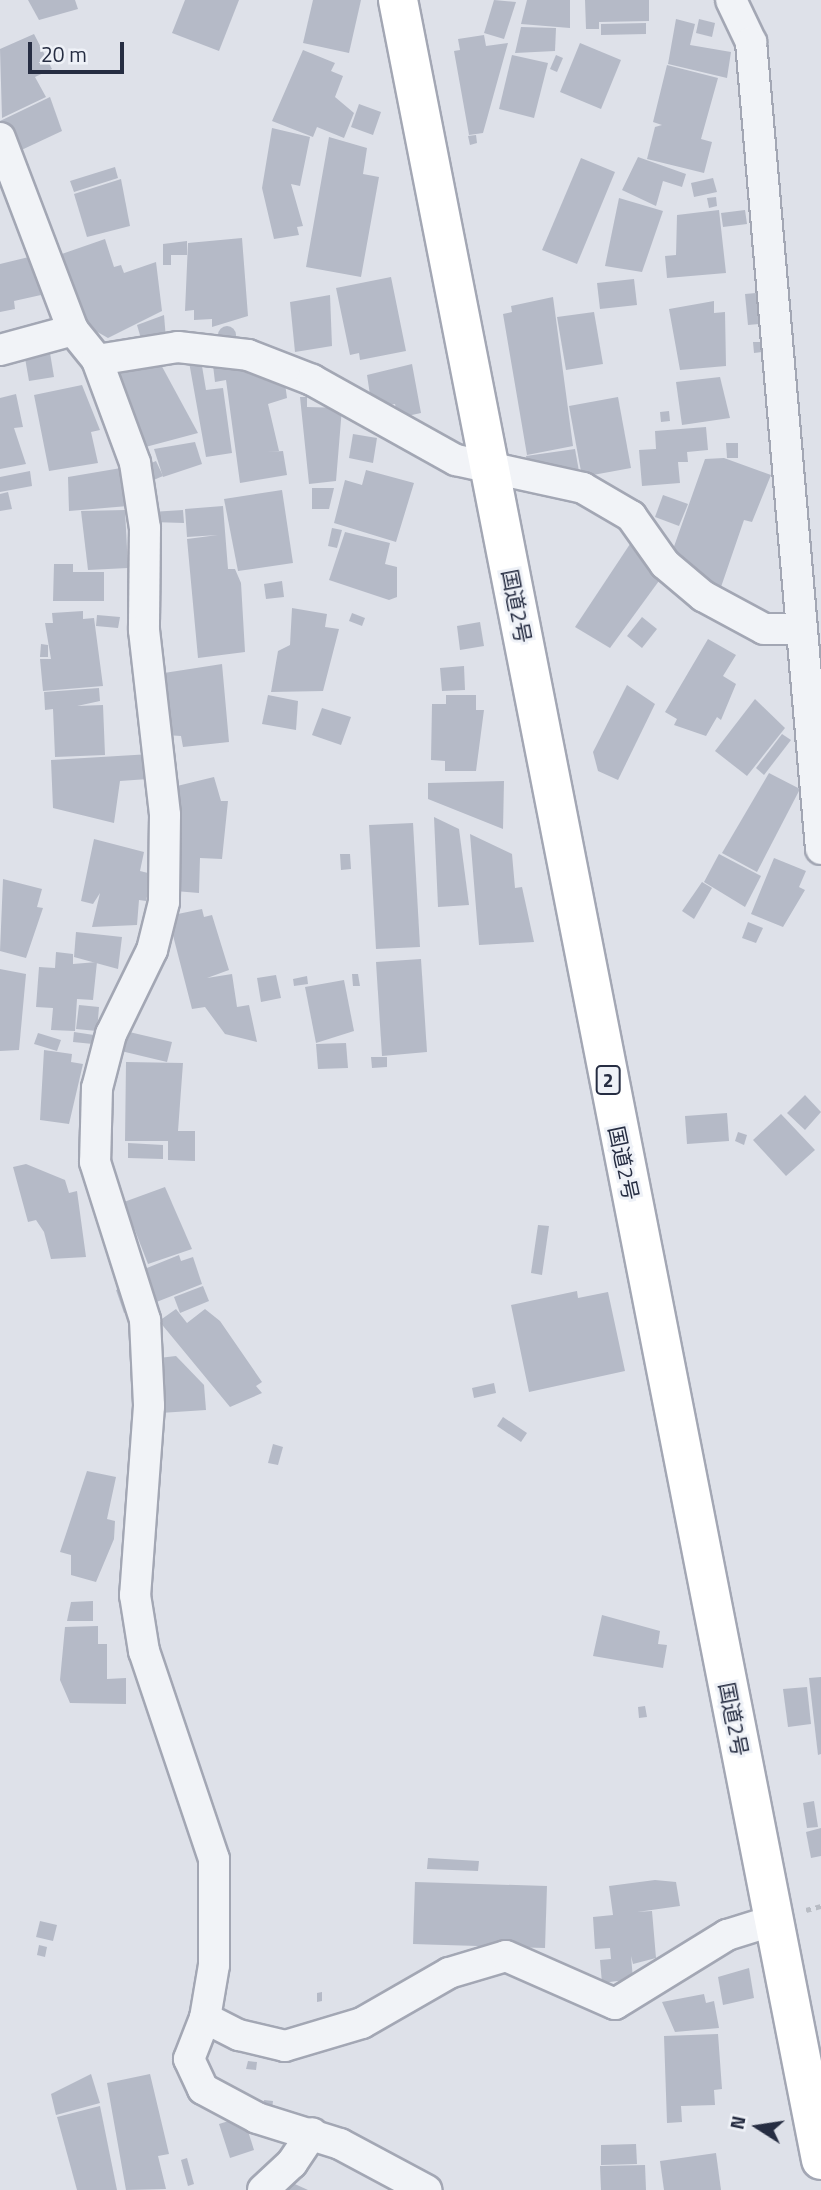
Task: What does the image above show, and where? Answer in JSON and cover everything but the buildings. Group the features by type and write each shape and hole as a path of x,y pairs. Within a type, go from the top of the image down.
{"highway":[{"name":"国道2号","path":"398,0 772,1921 821,2160"}],"street":[{"path":"731,0 751,42 821,849"},
{"path":"0,138 73,330 97,360 135,463 143,514 144,630 165,815 164,902 152,950 111,1034 97,1088 95,1162 145,1320 149,1406 135,1595 144,1651 214,1859 214,1965 205,2018 189,2059 203,2088 257,2118 312,2133 426,2190"},
{"path":"0,350 73,330"},
{"path":"97,360 178,347 248,355 312,380 456,460 492,472 583,488 631,516 665,564 703,596 764,629 802,629"},
{"path":"205,2018 239,2035 285,2046 362,2023 449,1973 506,1956 615,2004 727,1935 772,1921"},
{"path":"263,2190 292,2163 312,2133"}]}
